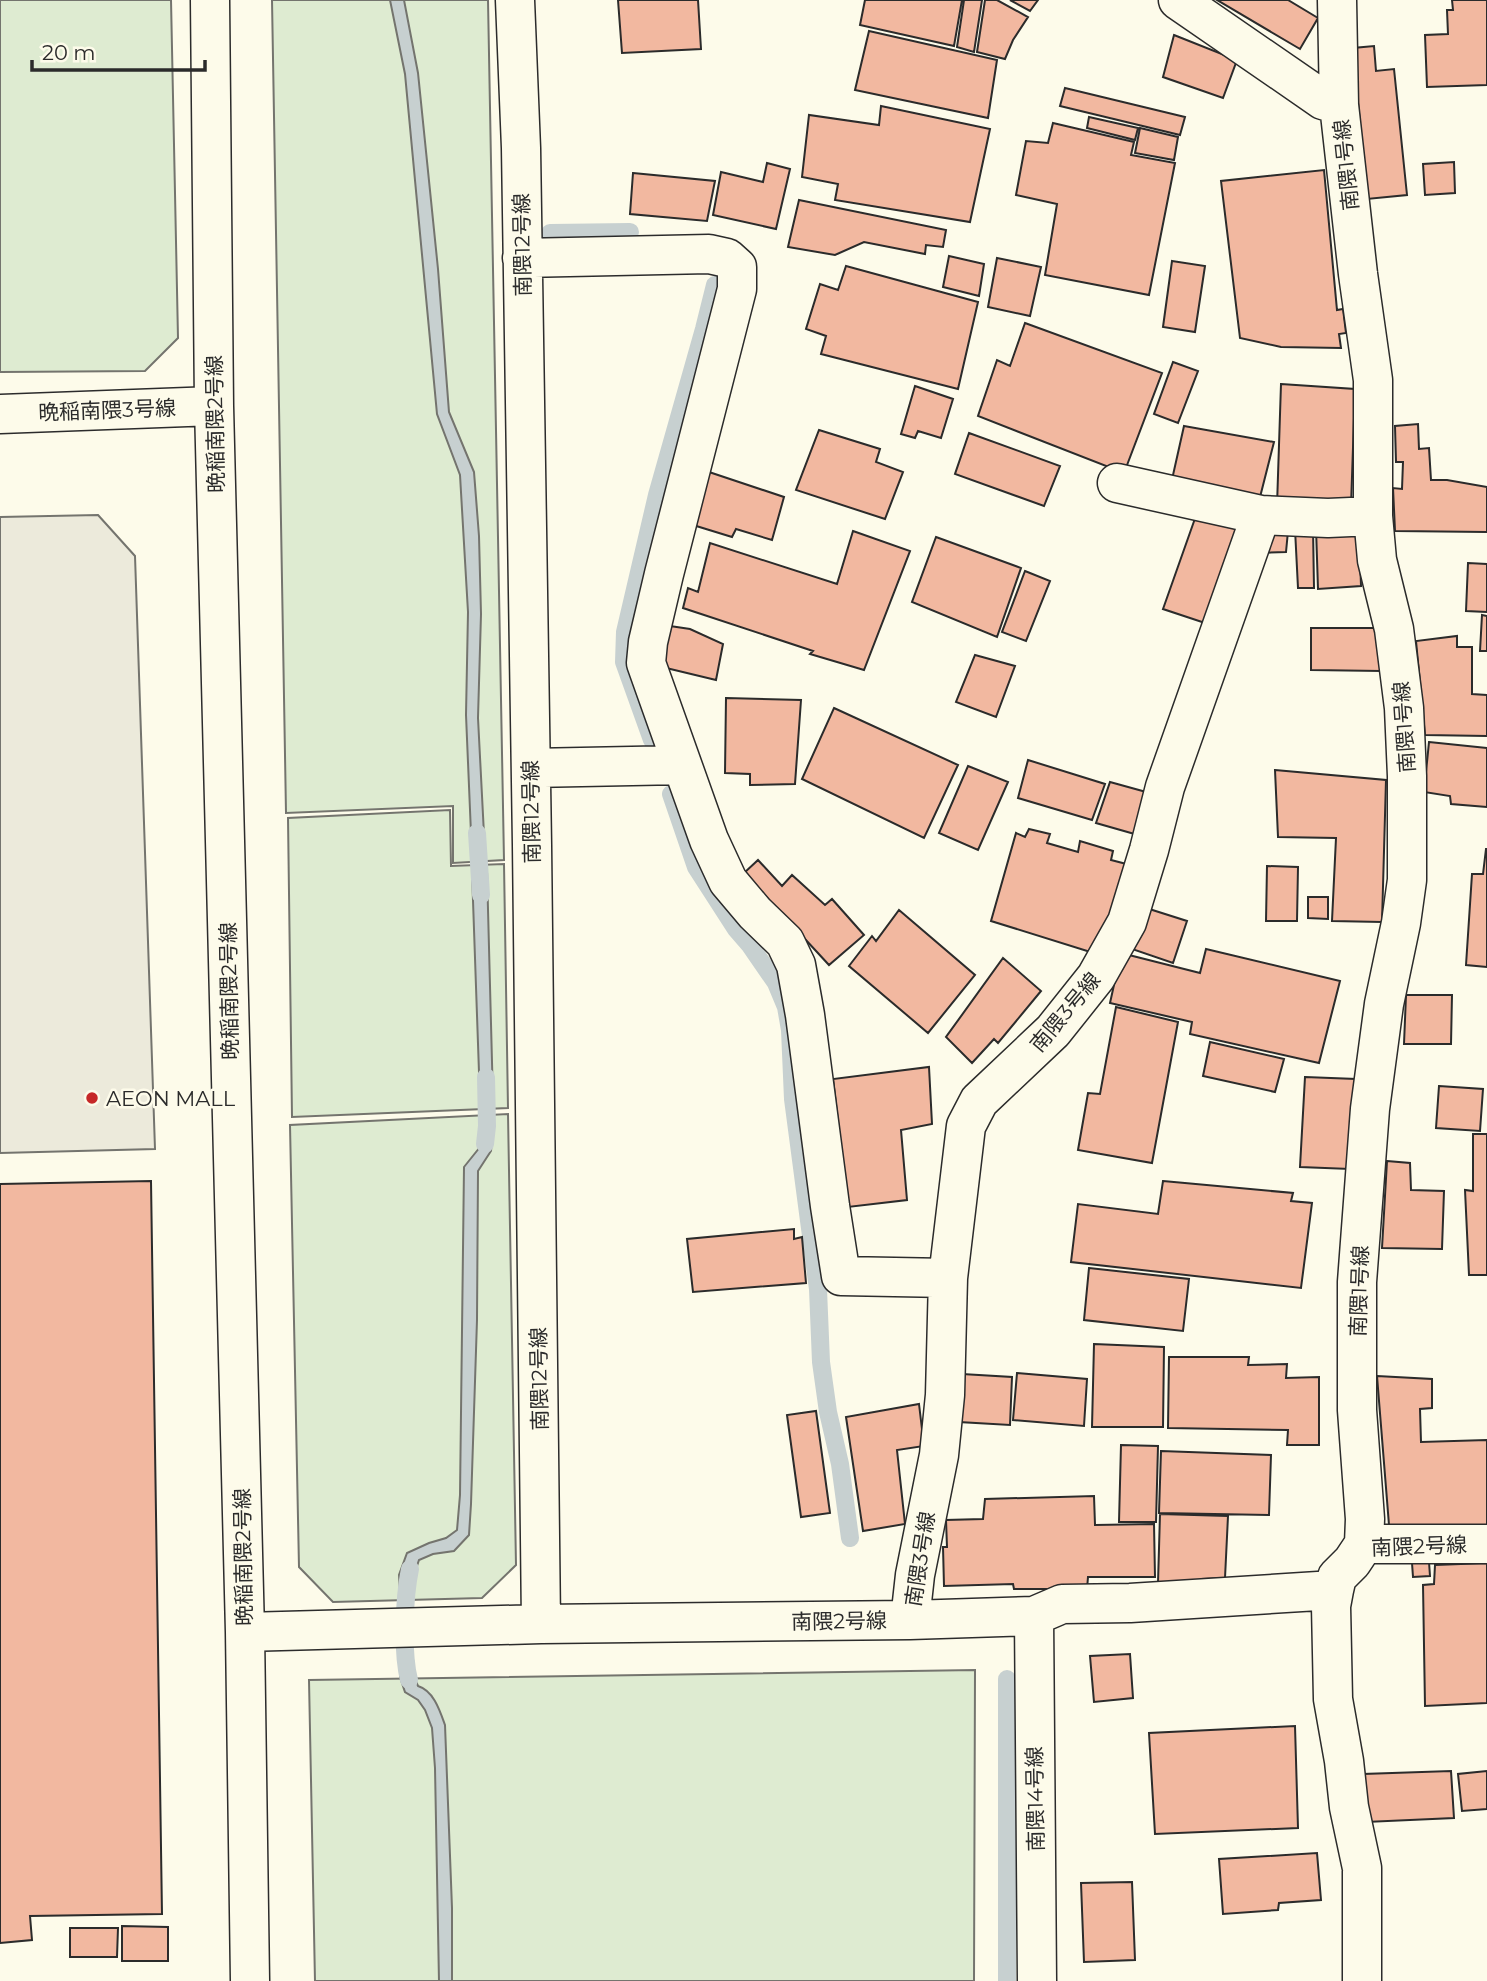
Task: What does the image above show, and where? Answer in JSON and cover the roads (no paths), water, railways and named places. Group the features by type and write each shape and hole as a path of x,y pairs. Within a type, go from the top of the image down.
{"street":[{"name":"晩稲南隈2号線","path":"210,0 214,406 245,1632 250,1981"},
{"name":"南隈12号線","path":"515,0 521,148 531,768 541,1624"},
{"name":"南隈1号線","path":"1178,0 1323,100 1339,105 1373,380 1373,516 1377,560 1394,629 1404,708 1408,776 1407,867 1401,923 1384,1004 1370,1110 1357,1282 1357,1410 1365,1519 1364,1544"},
{"path":"1337,0 1339,105"},
{"path":"522,258 709,254 727,258 737,267 737,289 664,574 648,642 646,663 709,840 728,881 755,913 785,942 796,965 841,1276 948,1278"},
{"name":"晩稲南隈3号線","path":"0,414 214,406"},
{"path":"1116,483 1261,515 1328,518 1373,516"},
{"name":"南隈3号線","path":"910,1620 915,1575 939,1455 945,1395 948,1278 966,1126 979,1101 1053,1031 1096,977 1127,922 1165,787 1261,515"},
{"path":"531,768 682,765"},
{"name":"南隈2号線","path":"245,1632 1034,1616 1062,1604 1130,1603 1334,1590 1337,1577 1352,1562 1364,1544 1487,1544"},
{"path":"1334,1590 1331,1606 1333,1699 1354,1835 1362,1868 1362,1981"},
{"name":"南隈14号線","path":"1034,1616 1037,1981"}],"waterway":[{"path":"550,233 630,232"},
{"path":"652,740 624,662 625,632 657,495 715,285"},
{"path":"671,794 696,867 736,929 776,983 786,1007 790,1030 793,1099 818,1289 821,1362 828,1412 840,1464 850,1538"},
{"path":"477,833 481,895"},
{"path":"485,1144 486,1077"},
{"path":"409,1680 405,1655 405,1625 410,1569"},
{"path":"1007,1679 1007,1981"}],"place":[{"name":"AEON MALL","path":"92,1098"}]}
